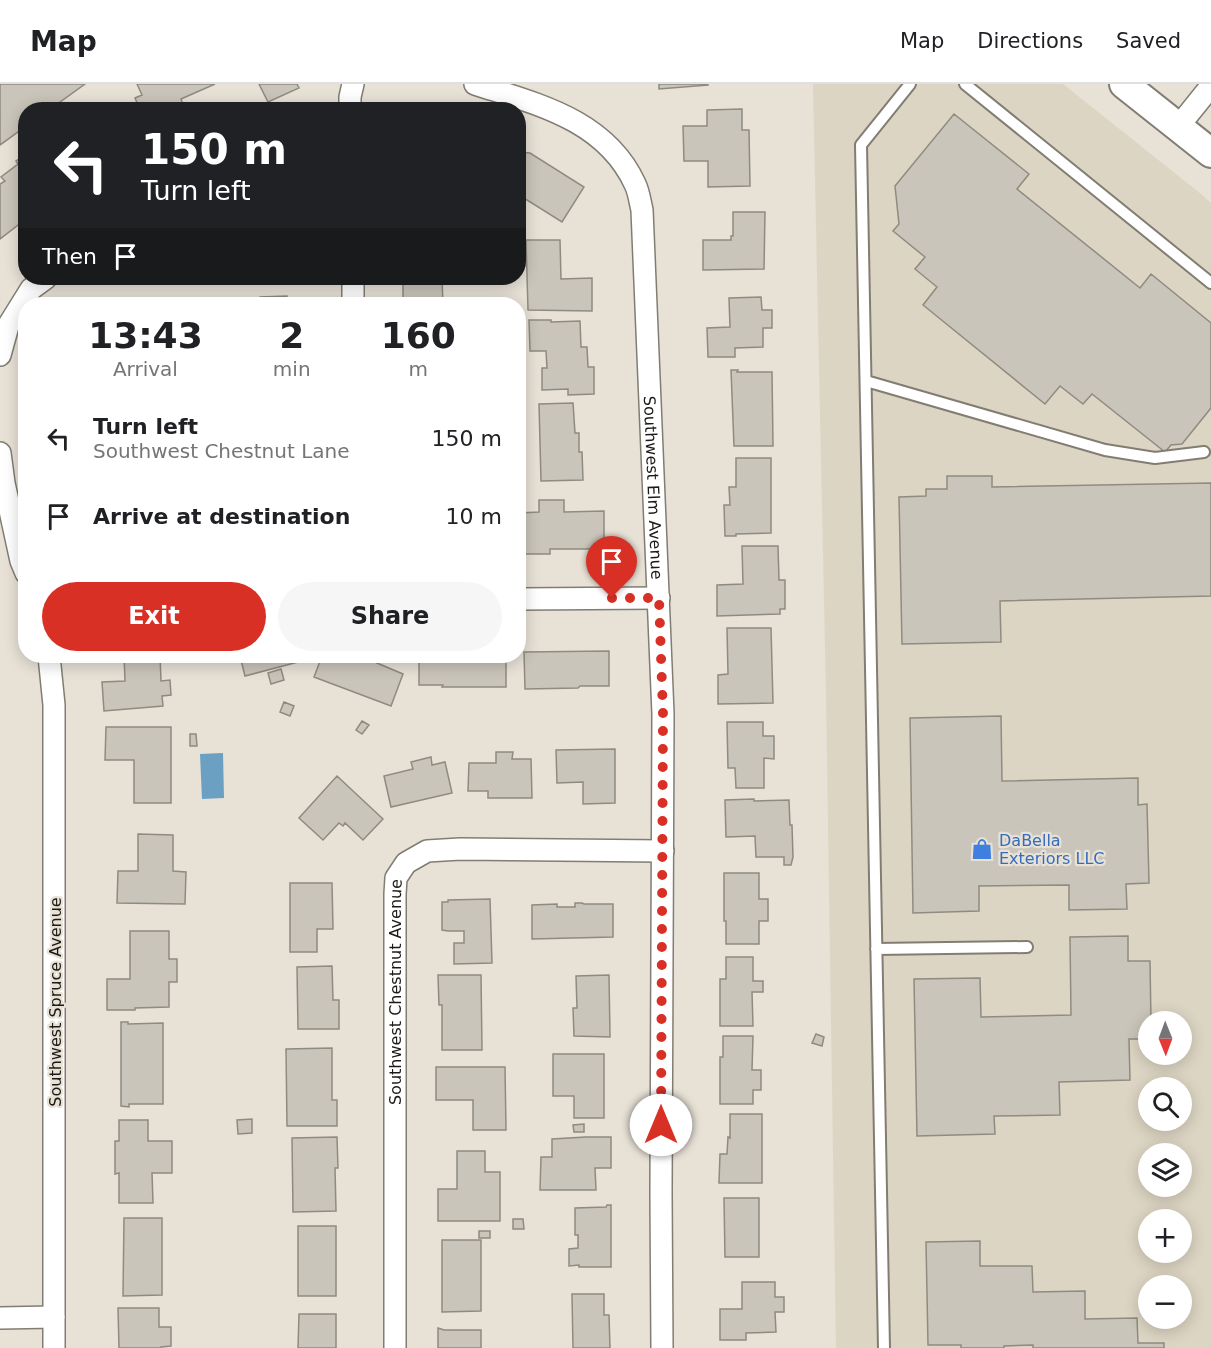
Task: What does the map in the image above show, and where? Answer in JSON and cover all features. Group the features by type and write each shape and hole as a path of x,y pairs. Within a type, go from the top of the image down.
{"main road":[{"path":"1124,84 1211,153"}],"street":[{"path":"350,102 354,84"},
{"name":"Southwest Elm Avenue","path":"475,84 554,110 574,120 607,143 636,184 642,210 663,714 662,1348"},
{"path":"1178,127 1211,86"},
{"path":"27,297 37,285"},
{"path":"0,355 8,326 18,310"},
{"path":"0,453 18,547"},
{"path":"526,599 659,598"},
{"name":"Southwest Spruce Avenue","path":"50,663 54,705 54,1348"},
{"name":"Southwest Chestnut Avenue","path":"394,1348 394,894 396,878 406,863 427,851 460,849 663,851"},
{"path":"0,1318 54,1317"}],"lane":[{"path":"884,1348 861,145 910,84"},
{"path":"965,84 1211,283"},
{"path":"866,381 1105,450 1155,458 1209,450"},
{"path":"876,949 1028,947"}],"shaded area":[{"path":"813,84 1063,84 1211,203 1211,1348 836,1348 826,693"}],"water":[{"path":"223,753 224,798 202,799 200,754"}],"building":[{"path":"85,84 60,102 18,102 18,132 0,145 0,85"},
{"path":"137,84 215,84 181,99 182,102 137,102 135,98 142,95"},
{"path":"259,84 297,84 299,88 268,102"},
{"path":"659,84 708,84 708,85 659,89"},
{"path":"742,109 742,130 749,130 750,186 708,187 708,161 684,161 683,126 707,126 707,110"},
{"path":"954,114 1029,174 1017,189 1140,288 1151,274 1211,323 1211,408 1182,444 1171,445 1165,452 1092,394 1083,404 1060,386 1045,404 923,305 937,287 915,269 925,257 893,231 899,224 895,186"},
{"path":"526,153 584,187 562,222 526,199"},
{"path":"18,164 18,225 0,239 0,184 5,181 1,177"},
{"path":"733,212 765,212 764,269 703,270 703,240 731,240"},
{"path":"526,240 560,240 561,279 592,278 592,311 528,310"},
{"path":"403,285 442,285 443,297 403,297"},
{"path":"761,297 762,310 772,310 772,328 763,328 763,347 735,348 735,357 708,357 707,328 730,327 729,298"},
{"path":"529,320 580,321 581,347 587,347 588,367 594,367 594,394 568,395 568,389 542,390 542,368 547,368 546,351 530,351"},
{"path":"731,370 772,372 773,446 734,446"},
{"path":"573,403 575,433 579,433 579,452 582,452 583,480 541,481 539,404"},
{"path":"736,458 771,458 771,533 725,536 724,505 730,505 729,487 736,487"},
{"path":"947,476 992,476 992,487 1211,483 1211,596 1000,601 1001,642 902,644 899,497 926,496 926,489 947,489"},
{"path":"539,500 564,500 564,512 604,511 604,549 550,549 550,554 526,554 526,513 539,512"},
{"path":"742,546 778,546 779,580 785,580 785,609 780,609 780,614 717,616 717,585 743,584"},
{"path":"727,628 771,628 773,703 718,704 718,675 728,674"},
{"path":"609,651 609,686 525,689 526,652"},
{"path":"124,663 160,663 161,681 170,680 171,695 162,696 163,706 104,711 102,682 125,681"},
{"path":"242,663 294,663 245,676"},
{"path":"319,663 377,663 403,674 391,706 314,677"},
{"path":"419,663 506,663 506,687 419,685"},
{"path":"281,669 284,680 271,684 268,673"},
{"path":"284,702 294,706 290,716 280,712"},
{"path":"1001,716 1002,781 1138,778 1138,805 1147,804 1149,883 1126,884 1127,909 1069,910 1069,885 979,886 979,911 913,913 910,718"},
{"path":"362,721 369,725 362,734 356,730"},
{"path":"727,722 763,722 763,736 774,736 774,759 764,758 764,788 736,788 735,768 728,768"},
{"path":"106,727 171,727 171,803 134,803 134,760 105,760"},
{"path":"190,734 196,734 197,746 190,746"},
{"path":"615,749 615,803 583,804 583,782 557,783 556,750"},
{"path":"496,752 513,752 512,759 531,759 532,798 488,798 488,791 468,791 469,763 496,763"},
{"path":"431,757 432,765 445,762 452,793 391,807 384,776 413,769 411,762"},
{"path":"337,776 383,819 363,840 345,823 343,826 339,823 323,840 299,818"},
{"path":"754,799 754,801 789,800 793,857 791,865 784,865 784,857 756,857 755,836 726,837 725,800"},
{"path":"138,834 173,835 173,871 186,872 185,904 117,903 118,871 138,871"},
{"path":"724,873 759,873 759,899 768,899 768,921 759,921 759,944 726,944"},
{"path":"290,883 332,883 333,929 317,929 317,952 290,952"},
{"path":"490,899 492,963 454,964 454,943 464,943 464,931 442,930 442,902"},
{"path":"575,903 613,904 613,937 532,939 532,905 557,904 557,907 575,907"},
{"path":"130,931 169,931 169,959 177,959 177,982 169,982 169,1007 107,1010 107,979 130,979"},
{"path":"1128,936 1128,961 1150,961 1151,1011 1138,1011 1138,1039 1129,1039 1130,1080 1059,1082 1060,1115 994,1116 995,1134 917,1136 914,979 980,978 981,1017 1071,1015 1070,937"},
{"path":"726,957 753,957 753,981 763,981 763,992 752,992 753,1026 720,1026 720,979 726,979"},
{"path":"332,966 333,1000 339,1000 339,1029 298,1029 297,967"},
{"path":"438,975 481,975 482,1050 442,1050 442,1005 439,1005"},
{"path":"609,975 610,1037 574,1036 573,1008 577,1008 576,976"},
{"path":"121,1022 128,1022 128,1024 163,1023 163,1104 121,1106"},
{"path":"816,1034 824,1037 822,1046 812,1043"},
{"path":"723,1036 753,1036 752,1070 761,1070 761,1090 753,1090 753,1104 720,1104 720,1057 723,1057"},
{"path":"332,1048 332,1100 337,1100 337,1126 287,1126 286,1049"},
{"path":"553,1054 604,1054 604,1118 574,1118 574,1096 553,1096"},
{"path":"436,1067 505,1067 506,1130 473,1130 473,1100 436,1100"},
{"path":"730,1114 762,1114 762,1183 719,1183 720,1154 727,1154 728,1137 730,1138"},
{"path":"252,1119 252,1133 238,1134 237,1120"},
{"path":"119,1120 148,1120 148,1141 172,1141 172,1173 152,1173 153,1203 119,1203 119,1173 115,1174 115,1141 119,1141"},
{"path":"584,1124 584,1132 574,1132 573,1125"},
{"path":"337,1137 336,1211 293,1212 292,1138"},
{"path":"611,1137 611,1168 595,1168 596,1190 540,1190 541,1157 552,1157 552,1139"},
{"path":"457,1151 485,1151 485,1172 500,1172 500,1221 438,1221 438,1189 457,1189"},
{"path":"724,1198 759,1198 759,1257 725,1257"},
{"path":"611,1205 611,1267 569,1266 569,1249 578,1248 578,1235 575,1235 575,1208 606,1207"},
{"path":"124,1218 162,1218 162,1295 123,1296"},
{"path":"513,1219 523,1219 524,1229 513,1229"},
{"path":"298,1226 336,1226 336,1296 298,1296"},
{"path":"479,1231 490,1231 490,1238 479,1238"},
{"path":"442,1240 481,1240 481,1311 442,1312"},
{"path":"980,1241 980,1266 1032,1266 1033,1292 1085,1291 1085,1319 1137,1318 1138,1343 1164,1343 1164,1348 1033,1348 1033,1345 961,1348 961,1345 928,1345 926,1242"},
{"path":"742,1282 775,1282 775,1297 784,1297 784,1312 775,1312 776,1332 746,1333 746,1340 720,1340 720,1309 742,1309"},
{"path":"572,1294 604,1294 604,1315 609,1315 610,1348 573,1348"},
{"path":"118,1308 159,1308 159,1327 171,1327 171,1346 119,1348"},
{"path":"299,1314 336,1314 336,1348 298,1348"},
{"path":"438,1328 481,1330 481,1348 438,1348"}],"place":[{"name":"DaBella Exteriors LLC","path":"982,849"}],"route":[{"path":"612,598 659,598 663,714 661,1125"}]}
